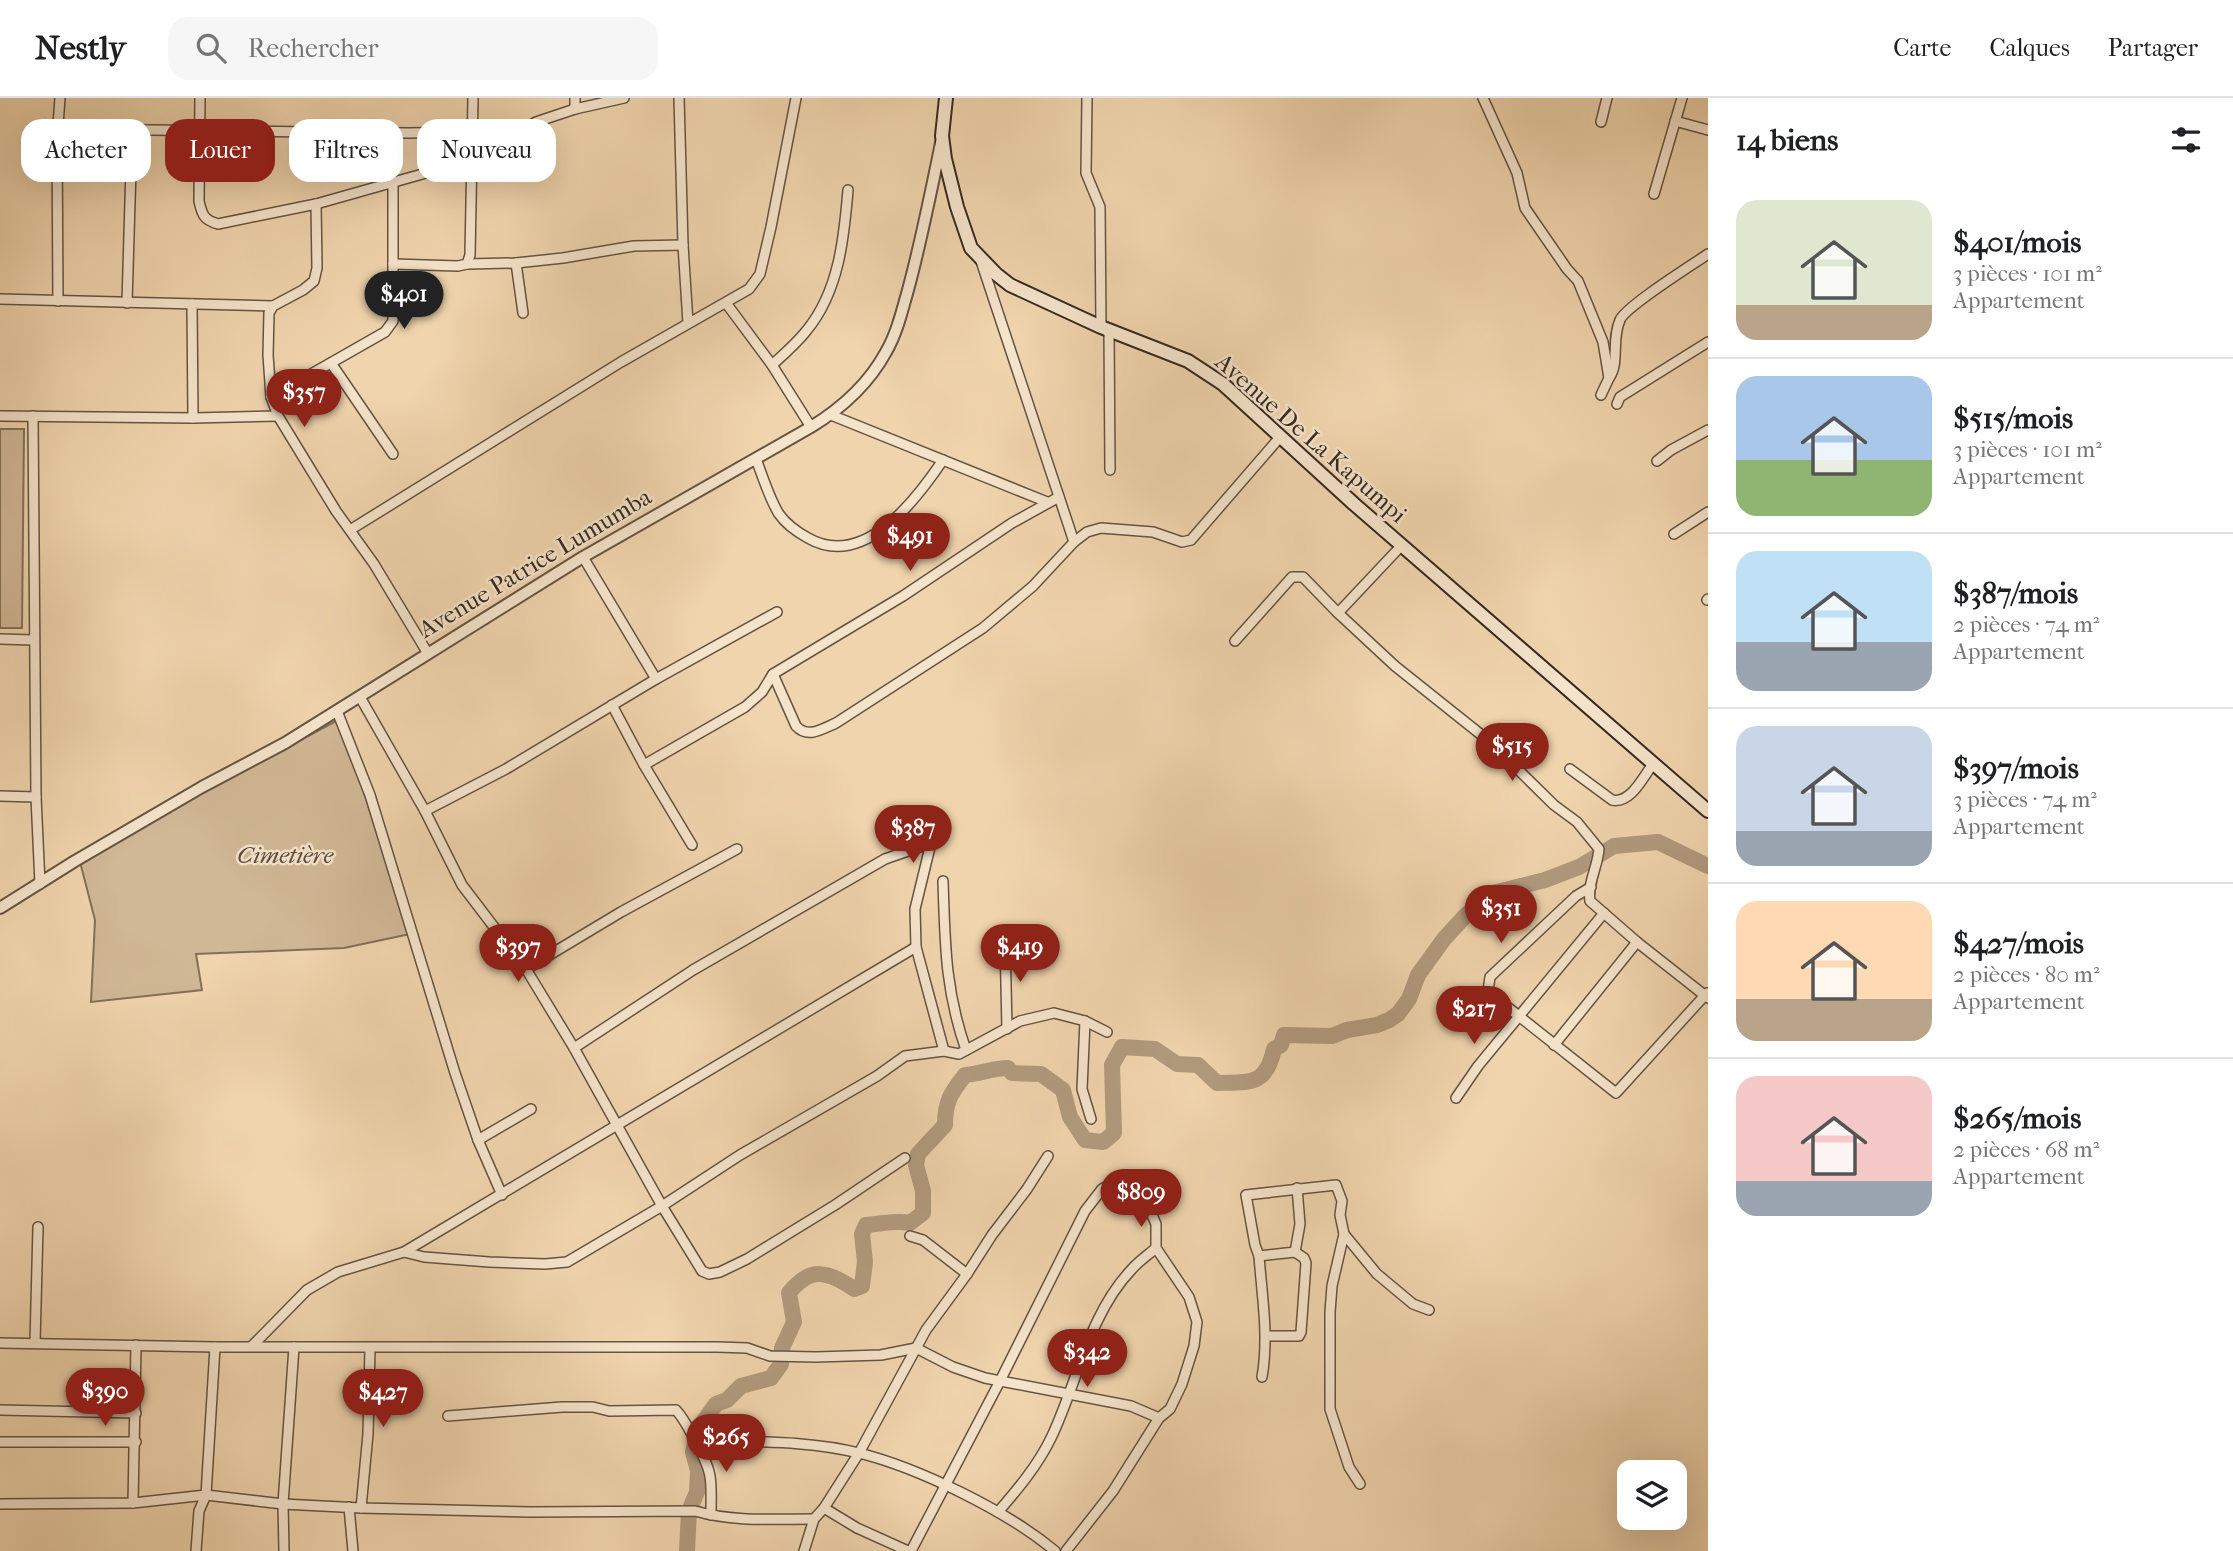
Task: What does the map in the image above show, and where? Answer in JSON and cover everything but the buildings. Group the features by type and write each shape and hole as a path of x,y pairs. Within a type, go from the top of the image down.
{"main road":[{"name":"Avenue De La Kapumpi","path":"946,98 942,136 950,179 964,230 971,248 981,260 1010,285 1105,328 1188,361 1223,384 1402,545 1708,811"}],"street":[{"path":"59,119 60,98"},
{"path":"200,98 200,119"},
{"path":"473,98 473,119"},
{"path":"575,98 575,109"},
{"path":"545,119 624,98"},
{"path":"679,98 682,245 688,323"},
{"path":"350,530 621,362 749,289 760,274 796,98"},
{"path":"1087,98 1086,173 1100,207 1110,470"},
{"path":"1483,98 1517,173 1525,208 1581,289 1603,342 1609,378"},
{"path":"1601,121 1607,98"},
{"path":"1654,194 1682,98"},
{"path":"1675,121 1708,130"},
{"path":"275,132 417,134"},
{"name":"Avenue Patrice Lumumba","path":"0,908 86,854 285,743 583,557 845,405 873,372 886,352 898,324 913,270 942,136"},
{"path":"198,182 201,214 207,221 218,224 316,204 417,177"},
{"path":"57,182 58,301"},
{"path":"127,303 131,182"},
{"path":"467,264 470,255 472,182"},
{"path":"271,397 385,332 393,321 393,184"},
{"path":"772,365 808,329 824,303 838,265 848,190"},
{"path":"0,299 273,306 314,281 317,268 316,204"},
{"path":"393,264 458,266 516,263 634,246 682,245"},
{"path":"1601,395 1615,370 1614,341 1622,315 1708,254"},
{"path":"981,260 1074,542"},
{"path":"516,263 523,313"},
{"path":"726,303 772,365 811,427"},
{"path":"192,304 193,418"},
{"path":"273,306 268,323 269,377 271,397 278,415 427,652"},
{"path":"1617,404 1620,397 1708,342"},
{"path":"331,363 393,454"},
{"path":"0,416 193,418 278,415"},
{"path":"831,415 1047,502"},
{"path":"33,416 36,797 40,884"},
{"path":"1657,461 1671,450 1708,430"},
{"path":"774,674 796,726 808,733 819,731 836,723 983,628 1033,586 1074,542 1087,532 1101,528 1153,533 1182,542 1191,540 1281,436"},
{"path":"756,459 779,515 796,531 814,542 831,547 848,547 866,541 921,493 943,460"},
{"path":"644,765 745,708 762,692 774,674 1059,497"},
{"path":"1674,534 1708,512"},
{"path":"1338,613 1402,545"},
{"path":"583,557 656,679"},
{"path":"1235,641 1292,576 1303,577 1395,666 1489,741 1554,805 1577,822 1599,849 1590,901 1637,942 1707,995 1616,1093 1488,991 1490,977 1576,896 1591,887"},
{"path":"425,811 506,768 656,679 777,612"},
{"path":"0,639 34,640"},
{"path":"360,697 425,811 462,885 526,970 574,1048 662,1206 702,1270 709,1274 720,1272 747,1259 905,1158"},
{"path":"612,705 692,845"},
{"path":"337,711 370,795 455,1073 478,1140 502,1195"},
{"path":"1570,769 1612,800 1620,802 1627,798 1653,764"},
{"path":"0,796 36,797"},
{"path":"574,1048 693,970 885,859 931,843 915,909 916,947 944,1051"},
{"path":"526,970 621,912 737,849"},
{"path":"943,881 946,971 956,1021 966,1050"},
{"path":"1456,1098 1519,1015 1604,914"},
{"path":"1005,940 1007,1029"},
{"path":"1554,1045 1637,942"},
{"path":"252,1346 307,1290 338,1272 404,1252 916,947"},
{"path":"404,1252 424,1257 489,1262 567,1262 662,1206 740,1155 877,1076 905,1056 944,1051 959,1054 1020,1021 1054,1013 1085,1021 1107,1032"},
{"path":"1085,1021 1082,1089 1091,1119"},
{"path":"478,1140 531,1109"},
{"path":"804,1551 814,1519 859,1453 926,1330 1048,1156"},
{"path":"824,1508 857,1528 910,1551 946,1487 1085,1211 1102,1189 1110,1184 1138,1192 1144,1197 1156,1224 1156,1248 1189,1297 1197,1322 1194,1346 1182,1384 1170,1409 1159,1418 1113,1491 1066,1551"},
{"path":"1262,1377 1267,1336 1259,1256 1246,1195 1336,1185 1342,1201 1339,1215 1344,1234 1377,1275 1413,1304 1429,1310"},
{"path":"1296,1252 1300,1224 1297,1188"},
{"path":"35,1343 38,1227"},
{"path":"1344,1234 1332,1286 1330,1409 1349,1467 1360,1484"},
{"path":"910,1236 931,1245 967,1274"},
{"path":"999,1512 1038,1462 1051,1439 1089,1340 1105,1307 1131,1269 1156,1248"},
{"path":"1259,1256 1296,1252 1306,1263 1299,1336 1267,1336"},
{"path":"0,1343 215,1347 747,1348 770,1356 796,1357 881,1355 916,1348 953,1367 1000,1381 1131,1406 1159,1418"},
{"path":"133,1503 136,1345"},
{"path":"196,1551 199,1511 206,1496 215,1347"},
{"path":"284,1551 283,1504 293,1347"},
{"path":"361,1508 368,1434 370,1348"},
{"path":"448,1416 562,1407 609,1411 676,1410 684,1419 708,1465 711,1475 711,1515"},
{"path":"0,1410 136,1413"},
{"path":"736,1441 807,1445 859,1453 946,1487 999,1512 1036,1535 1055,1551"},
{"path":"0,1442 136,1442"},
{"path":"0,1504 133,1503 206,1496 361,1508 530,1512 695,1511 749,1519 814,1519"},
{"path":"349,1507 353,1551"}],"green space":[{"path":"0,429 24,429 22,628 0,628"},
{"name":"Cimetière","path":"340,719 410,934 344,948 196,954 202,990 91,1002 95,920 79,858"}],"waterway":[{"path":"687,1551 689,1511 697,1492 698,1471 693,1452 698,1429 716,1404 727,1400 741,1386 771,1378 781,1364 782,1348 794,1322 789,1293 797,1284 804,1278 820,1274 836,1278 854,1289 862,1286 865,1262 862,1234 866,1225 910,1223 923,1213 923,1191 916,1165 918,1154 945,1125 950,1098 965,1075 1008,1068 1012,1073 1041,1074 1063,1090 1070,1117 1085,1140 1103,1142 1114,1133 1112,1065 1122,1047 1155,1049 1177,1064 1198,1065 1217,1083 1255,1080 1266,1070 1274,1049 1281,1045 1284,1035 1332,1036 1347,1030 1377,1025 1398,1014 1409,999 1418,975 1444,939 1466,915 1493,893 1545,880 1579,867 1614,846 1658,842 1708,866"}]}
